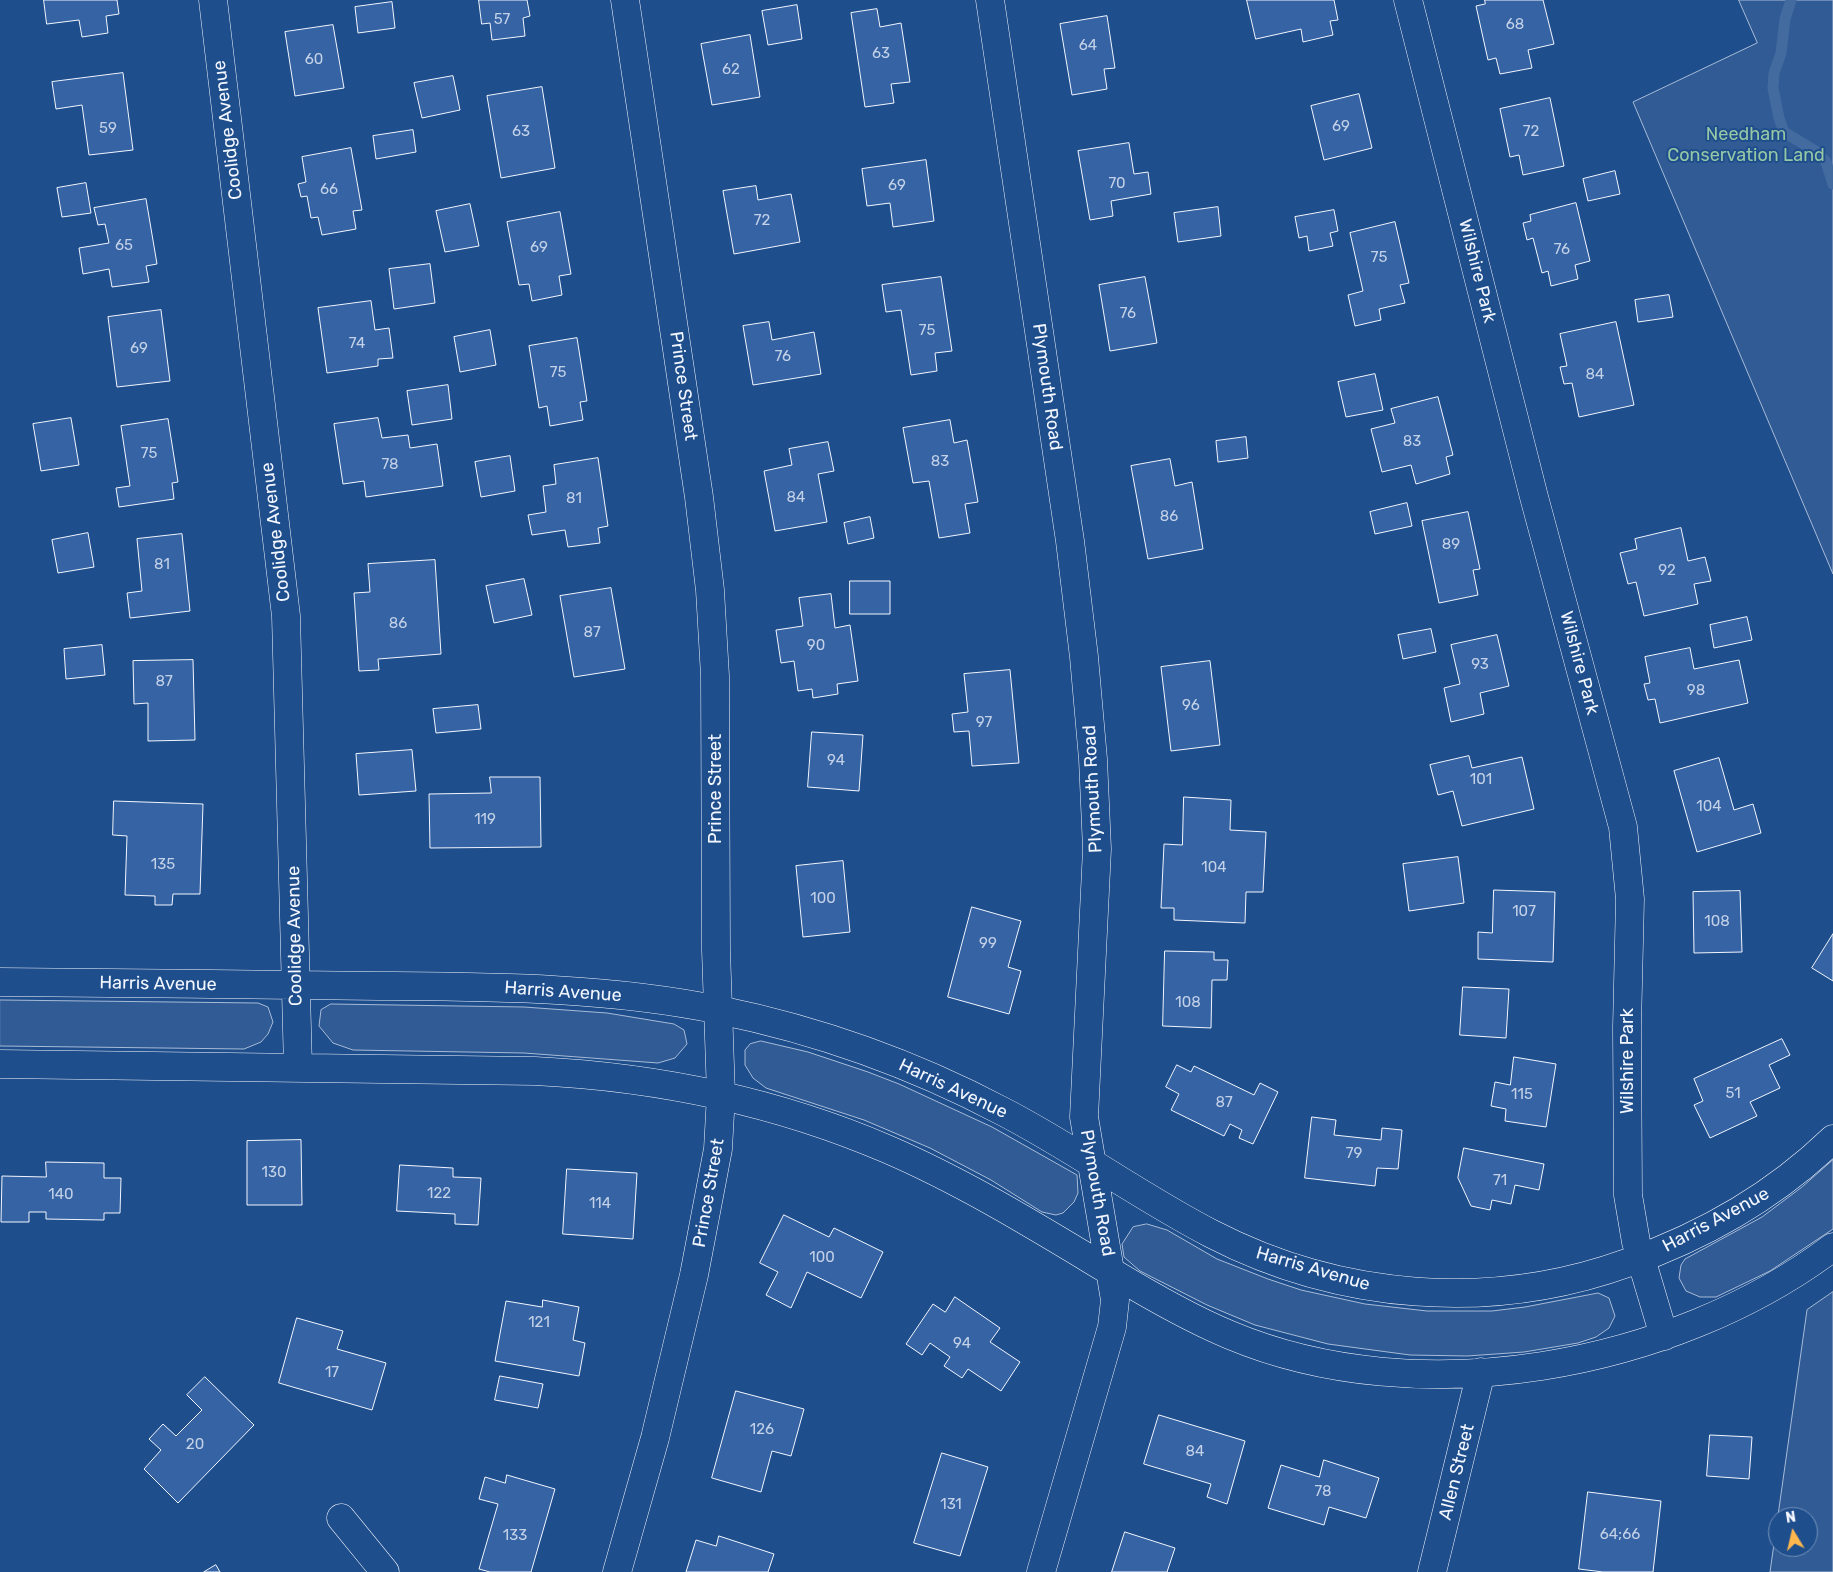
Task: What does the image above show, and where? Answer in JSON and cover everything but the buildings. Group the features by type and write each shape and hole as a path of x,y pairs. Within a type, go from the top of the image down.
{"street":[{"name":"Coolidge Avenue","path":"213,0 286,616 298,1067"},
{"name":"Prince Street","path":"617,1572 658,1429 694,1275 718,1149 722,1095 716,950 716,676 710,590 698,488 625,0"},
{"name":"Plymouth Road","path":"990,0 1070,541 1092,741 1097,867 1084,1102 1085,1128 1115,1295 1114,1318 1041,1572"},
{"name":"Wilshire Park","path":"1408,0 1534,497 1623,827 1630,899 1627,1027 1628,1195 1640,1258 1664,1336"},
{"name":"Harris Avenue","path":"0,982 497,987 575,991 654,999 718,1010 823,1037 928,1075 1008,1114 1209,1232 1254,1253 1308,1271 1387,1289 1445,1294 1505,1291 1587,1276 1640,1258 1694,1235 1762,1198 1800,1170 1833,1139"},
{"path":"0,1064 494,1069 575,1073 650,1081 722,1095 820,1123 915,1161 972,1191 1204,1323 1255,1345 1298,1358 1344,1366 1393,1371 1481,1372 1539,1368 1592,1358 1664,1336 1741,1304 1805,1267 1833,1247"},
{"name":"Allen Street","path":"1432,1572 1481,1372"},
{"path":"341,1518 385,1572"}],"shaded area":[{"name":"Needham Conservation Land","path":"1739,0 1833,0 1833,574 1633,102 1757,43"},
{"path":"0,1000 258,1003 268,1007 273,1022 268,1034 261,1042 244,1049 0,1046"},
{"path":"331,1004 524,1007 607,1013 674,1024 684,1030 687,1044 675,1058 658,1063 524,1053 353,1050 333,1043 319,1026 321,1010"},
{"path":"761,1041 808,1052 868,1072 899,1084 992,1127 1077,1175 1078,1193 1074,1202 1063,1213 1056,1215 1042,1212 991,1180 930,1148 864,1120 766,1088 753,1078 745,1065 745,1050 750,1044"},
{"path":"1833,1160 1833,1229 1770,1271 1716,1297 1700,1297 1686,1291 1679,1278 1681,1265 1685,1259 1762,1217 1802,1187"},
{"path":"1147,1224 1167,1230 1217,1259 1268,1279 1301,1290 1365,1304 1427,1311 1492,1311 1525,1307 1598,1293 1609,1298 1615,1316 1609,1328 1596,1337 1578,1343 1524,1352 1467,1356 1410,1355 1328,1344 1255,1325 1207,1305 1140,1271 1124,1257 1122,1244 1133,1227"},
{"path":"1833,1292 1833,1572 1770,1572 1772,1557 1818,1557 1818,1507 1779,1507 1807,1310"}],"waterway":[{"path":"1791,0 1785,19 1781,53 1774,73 1773,88 1779,118 1784,132 1817,152 1826,162 1833,184"}]}
